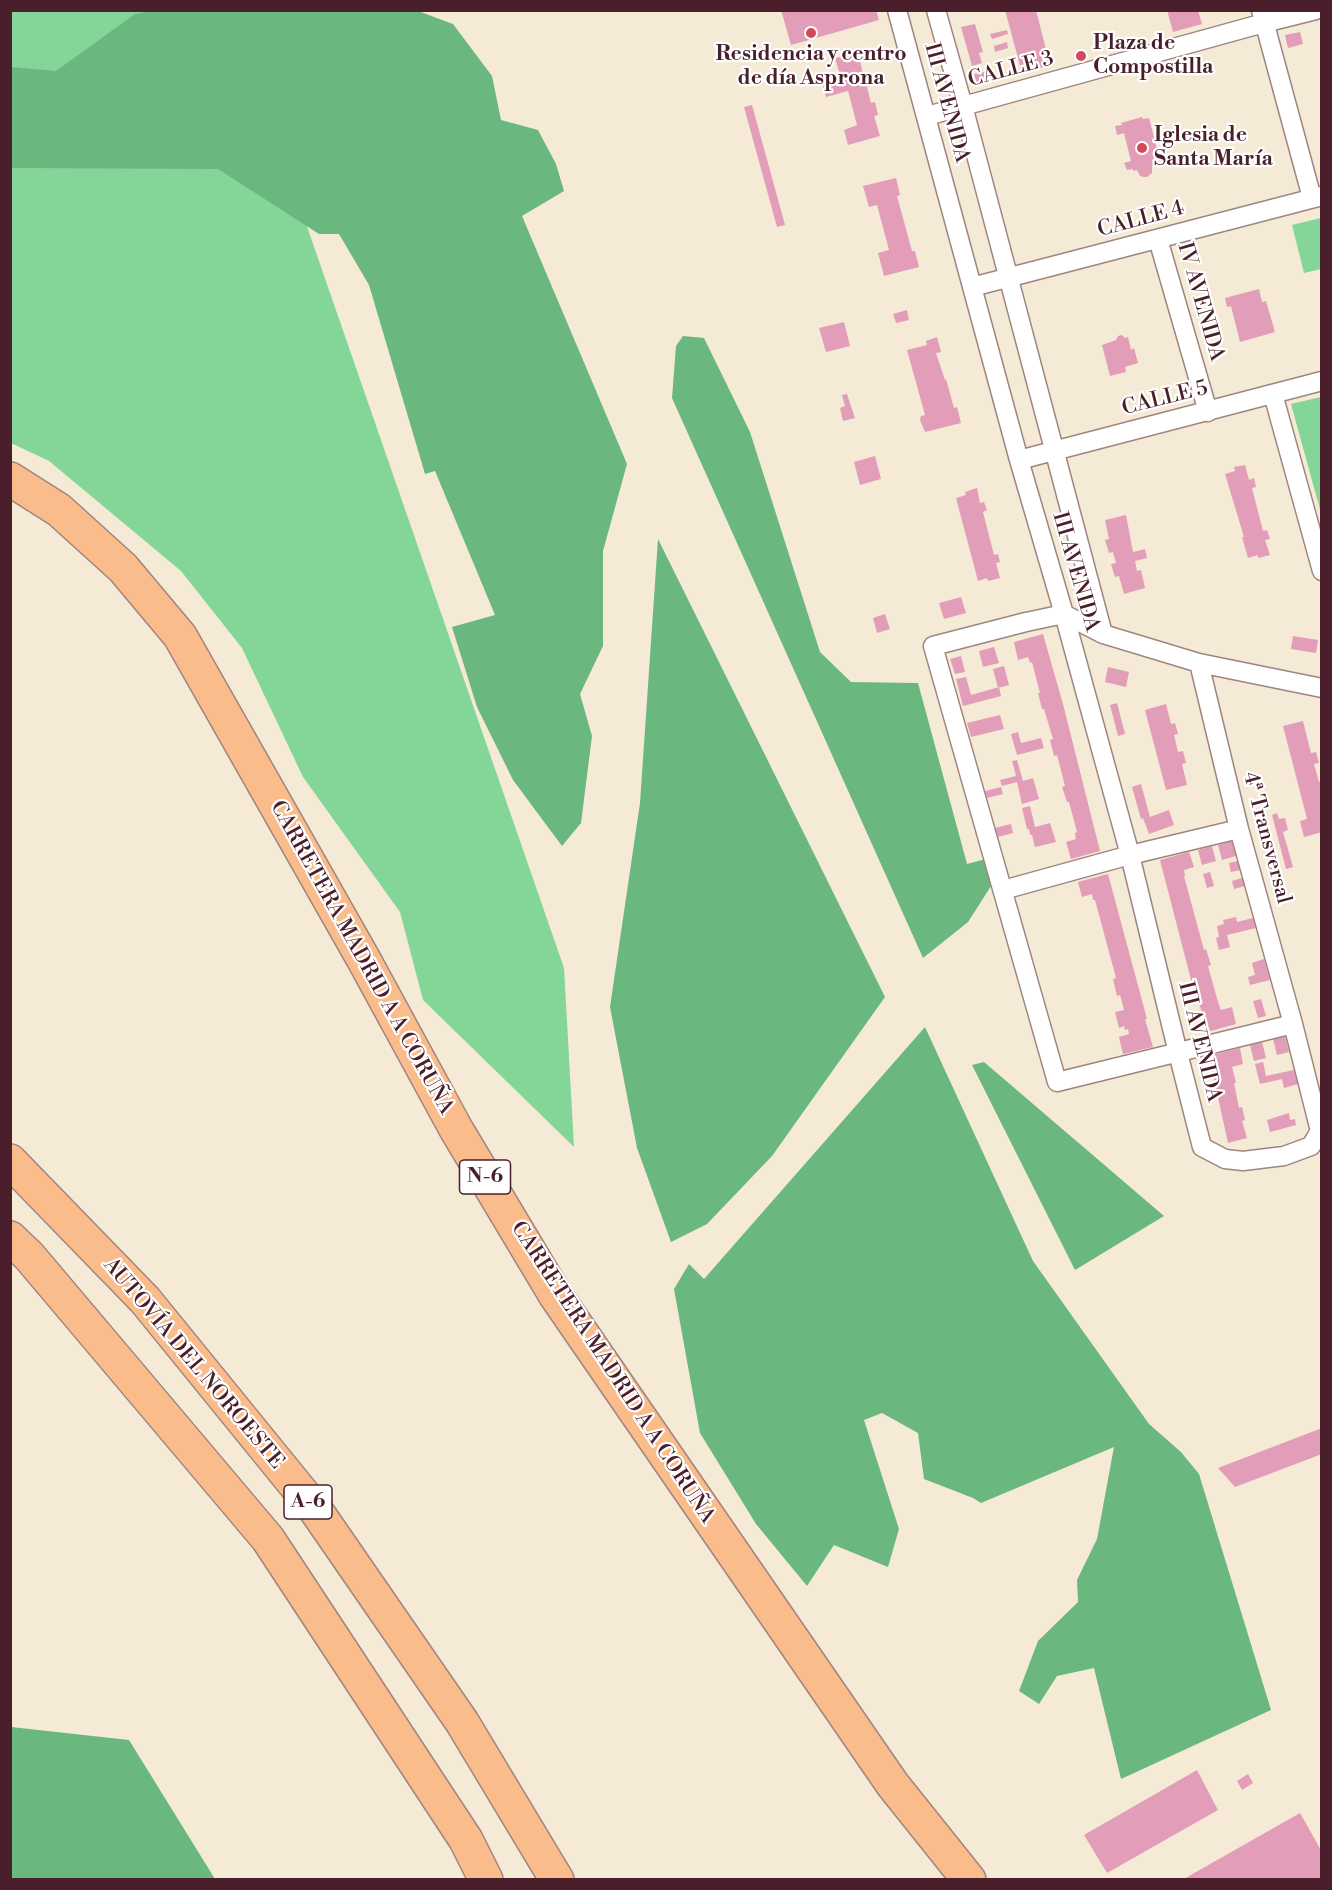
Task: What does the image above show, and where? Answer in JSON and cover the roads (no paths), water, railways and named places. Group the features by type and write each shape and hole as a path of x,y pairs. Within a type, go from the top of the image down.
{"highway":[{"name":"CARRETERA MADRID A A CORUÑA","path":"10,479 59,510 123,568 180,636 358,950 456,1129 556,1296 893,1785 969,1880"},
{"name":"AUTOVÍA DEL NOROESTE","path":"10,1161 145,1300 315,1509 462,1722 556,1880"},
{"name":"A-6","path":"10,1238 29,1256 268,1539 466,1840 486,1880"}],"street":[{"name":"III AVENIDA","path":"897,10 1019,460 1130,855 1202,1147"},
{"name":"III AVENIDA","path":"936,10 1103,634"},
{"name":"CALLE 3","path":"927,116 1094,71 1263,17 1316,10"},
{"path":"1263,17 1317,197"},
{"name":"CALLE 4","path":"972,287 1317,197"},
{"name":"IV AVENIDA","path":"1158,239 1208,412"},
{"name":"CALLE 5","path":"1019,460 1322,381"},
{"path":"1273,394 1322,571"},
{"path":"1293,1024 1057,1082 933,646 1064,614 1103,634 1199,663 1322,688"},
{"name":"4ª Transversal","path":"1199,663 1239,829 1320,1131 1311,1146 1284,1156 1243,1161 1225,1159 1202,1147"},
{"path":"1003,890 1130,855 1239,829"}],"place":[{"name":"Residencia y centro de día Asprona","path":"811,33"},
{"name":"Plaza de Compostilla","path":"1081,56"},
{"name":"Iglesia de Santa María","path":"1142,148"}]}
